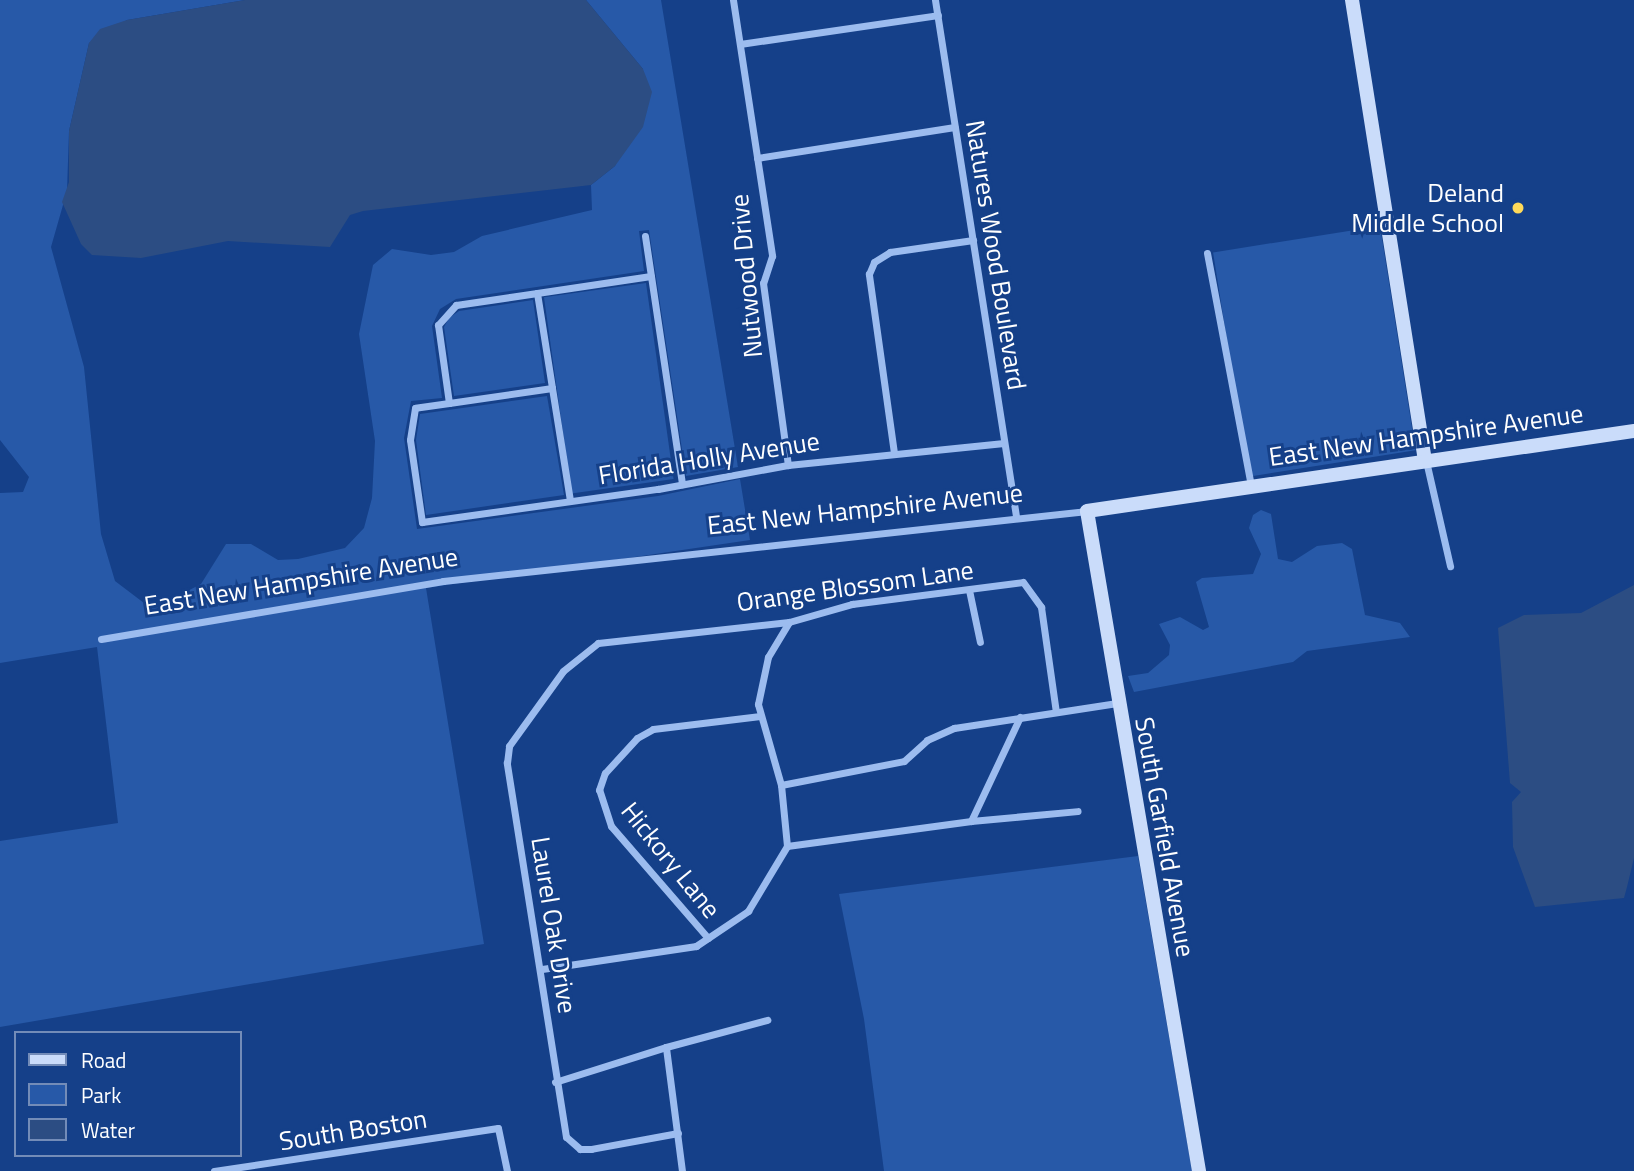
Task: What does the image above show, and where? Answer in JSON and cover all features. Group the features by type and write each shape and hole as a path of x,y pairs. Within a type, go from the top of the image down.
{"street":[{"name":"Nutwood Drive","path":"733,0 772,256 763,283 788,465"},
{"name":"Natures Wood Boulevard","path":"936,0 1016,516"},
{"path":"1352,0 1425,459 1450,566"},
{"path":"740,44 938,15"},
{"path":"757,158 955,127"},
{"path":"645,236 681,484"},
{"path":"894,453 869,274 880,256 903,247 973,240"},
{"path":"1207,253 1251,485"},
{"path":"552,388 449,404 438,325 445,313 456,305 650,276"},
{"path":"537,293 570,500"},
{"name":"Florida Holly Avenue","path":"449,404 415,408 410,439 422,522 681,484 788,465 1004,443"},
{"name":"East New Hampshire Avenue","path":"101,639 443,581 1016,516 1087,511 1425,459 1634,431"},
{"name":"South Garfield Avenue","path":"1087,511 1117,703 1199,1171"},
{"name":"Orange Blossom Lane","path":"539,699 564,671 598,643 789,622 852,604 1023,582 1031,588 1041,607 1056,712"},
{"path":"969,590 980,642"},
{"path":"542,970 696,946 748,911 787,846 781,785 760,716 759,693 768,657 789,622"},
{"name":"Laurel Oak Drive","path":"539,699 509,746 507,763 542,970 555,1082 566,1137 580,1149 591,1149 678,1133"},
{"path":"781,785 904,761 927,740 954,728 1117,703"},
{"name":"Hickory Lane","path":"708,938 611,826 599,790 605,773 637,738 653,729 760,716"},
{"path":"971,821 1020,717"},
{"path":"787,846 971,821 1078,811"},
{"path":"555,1082 666,1047 766,1020"},
{"path":"666,1047 682,1171"},
{"name":"South Boston","path":"214,1171 498,1128 507,1171"}],"green space":[{"path":"0,0 245,0 127,20 89,43 69,131 67,191 51,247 84,367 101,534 115,581 144,603 174,598 201,584 226,544 251,544 278,560 298,559 345,548 364,528 372,498 375,441 359,334 373,265 392,249 431,255 454,252 482,236 592,210 591,185 615,166 643,69 586,0 661,0 738,467 686,476 649,230 639,231 644,271 456,299 440,309 432,326 442,398 411,401 404,438 417,529 658,496 740,479 750,540 426,588 484,944 0,1027 0,841 118,823 97,647 0,663 0,493 23,492 29,477 0,440"},
{"path":"1380,226 1416,450 1249,477 1213,252"},
{"path":"646,283 674,479 572,493 544,297"},
{"path":"533,300 545,383 454,396 444,327 449,318 459,311"},
{"path":"547,396 564,495 426,515 416,440 420,414"},
{"path":"1261,510 1271,514 1278,559 1292,562 1317,546 1342,543 1352,549 1365,615 1400,623 1410,637 1307,651 1293,662 1134,692 1128,676 1148,673 1169,655 1170,645 1159,624 1180,617 1203,630 1209,627 1196,582 1202,578 1253,574 1261,554 1249,528 1253,515"},
{"path":"1138,856 1192,1171 884,1171 864,1019 839,894"}],"water":[{"path":"245,0 586,0 643,69 652,92 643,127 615,166 591,185 363,211 350,215 330,247 228,241 141,258 92,255 81,244 62,202 69,182 69,131 89,43 100,29 127,20"},
{"path":"1634,585 1634,858 1624,898 1535,907 1513,847 1512,802 1521,792 1510,783 1498,628 1524,615 1581,613"}],"place":[{"name":"Deland Middle School","path":"1518,208"}]}
